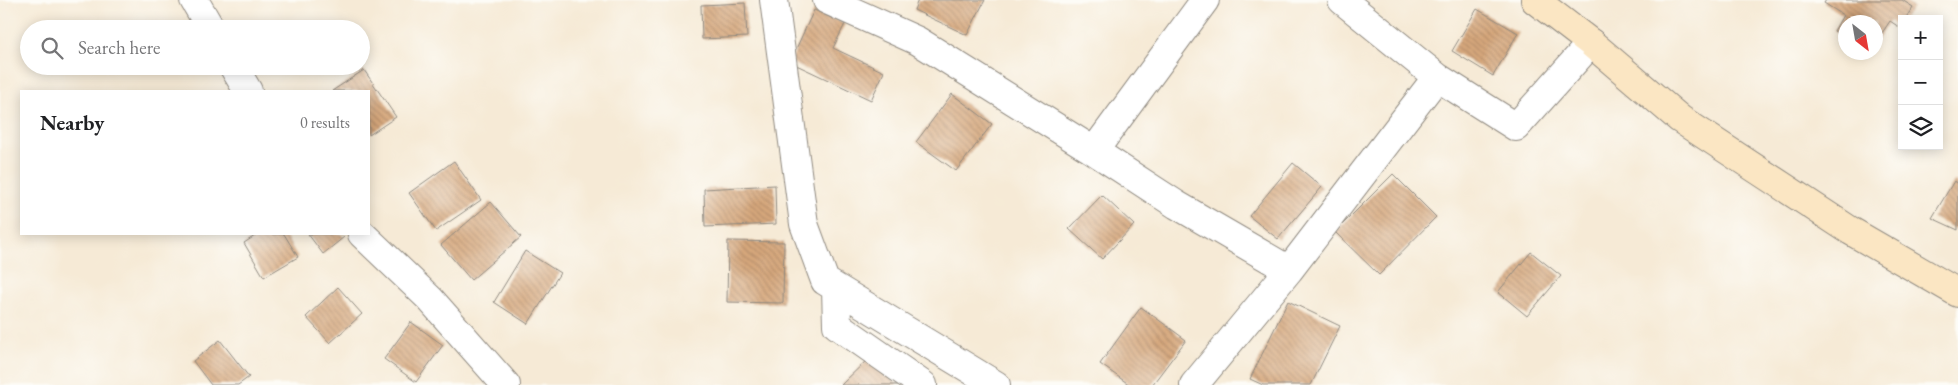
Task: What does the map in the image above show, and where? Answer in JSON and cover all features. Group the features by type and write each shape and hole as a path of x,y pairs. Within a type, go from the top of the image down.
{"street":[{"path":"194,0 206,20"},
{"path":"774,0 804,224 825,281 996,385"},
{"path":"827,0 918,41 1094,151 1177,206 1289,270"},
{"path":"1094,151 1205,0"},
{"path":"1342,0 1437,77 1516,127 1591,43"},
{"path":"1535,0 1591,43 1680,119 1851,231 1958,293"},
{"path":"238,75 247,90"},
{"path":"1194,385 1289,270 1437,77"},
{"path":"363,235 430,299 506,385"},
{"path":"836,288 837,325 924,385"}],"building":[{"path":"918,0 985,0 967,35 914,10"},
{"path":"1826,0 1902,0 1913,7 1908,15 1898,15 1898,26 1890,21 1883,32 1883,15 1843,15 1824,3"},
{"path":"745,3 747,37 702,39 701,5"},
{"path":"1477,9 1518,33 1493,76 1452,51"},
{"path":"814,10 845,24 833,48 884,72 871,100 790,62"},
{"path":"1838,24 1838,33 1834,31"},
{"path":"356,75 367,75 396,117 370,134 370,90 334,90"},
{"path":"952,94 992,124 956,171 916,142"},
{"path":"454,161 481,200 436,231 409,193"},
{"path":"1293,163 1322,187 1278,239 1249,216"},
{"path":"1393,174 1436,217 1379,275 1335,232"},
{"path":"1954,181 1958,183 1958,230 1932,218"},
{"path":"775,185 776,224 705,227 704,189"},
{"path":"1102,195 1134,225 1102,259 1069,229"},
{"path":"491,202 521,237 471,280 441,245"},
{"path":"256,235 285,235 298,257 264,277 244,243"},
{"path":"309,235 342,235 344,237 323,254"},
{"path":"728,241 784,242 783,303 727,302"},
{"path":"525,251 560,273 528,324 494,302"},
{"path":"1531,252 1561,276 1527,316 1498,292"},
{"path":"338,287 362,314 330,343 306,317"},
{"path":"1288,301 1340,326 1311,385 1263,385 1250,379"},
{"path":"1141,307 1186,340 1152,385 1130,385 1100,364"},
{"path":"411,322 443,345 416,382 384,359"},
{"path":"220,340 249,377 238,385 211,385 193,361"},
{"path":"870,357 898,385 841,385"}]}
